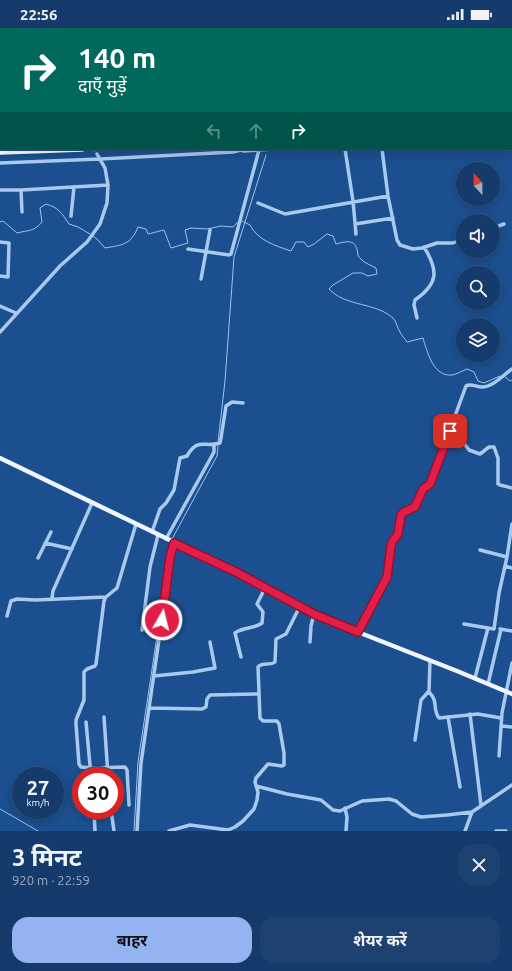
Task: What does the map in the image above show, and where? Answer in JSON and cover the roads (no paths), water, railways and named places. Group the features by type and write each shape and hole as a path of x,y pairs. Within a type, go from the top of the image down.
{"highway":[{"path":"0,152 55,150"}],"main road":[{"path":"0,458 236,572 314,614 512,694"}],"street":[{"path":"0,163 259,150 232,254 229,255 188,249"},
{"path":"346,150 356,234"},
{"path":"382,150 388,196 397,240 400,245 413,249 437,243 456,242"},
{"path":"0,332 60,266 87,242 100,224 107,203 108,185 105,168 97,154"},
{"path":"0,190 108,185"},
{"path":"71,216 74,187"},
{"path":"21,190 22,212"},
{"path":"258,203 285,214 388,196"},
{"path":"355,224 393,218"},
{"path":"500,225 504,224"},
{"path":"201,279 210,230"},
{"path":"0,242 9,243 8,277 0,276"},
{"path":"417,318 414,305 415,300 432,285 434,276 432,259 424,247"},
{"path":"0,306 16,313"},
{"path":"358,632 387,577 391,546 398,534 401,515 415,507 423,489 430,484 466,386 488,386 512,369"},
{"path":"152,532 160,509 166,503 174,490 180,458 187,456 194,446 220,443 226,406 232,402 243,403"},
{"path":"450,431 460,438 471,451 480,454 491,446 496,449 498,458 498,484 512,488"},
{"path":"166,539 214,452 214,444"},
{"path":"52,598 53,591 92,503"},
{"path":"82,767 79,764 76,720 84,700 84,672 96,664 104,602 106,597 117,588 136,524"},
{"path":"494,629 499,593 511,537 512,524"},
{"path":"38,558 51,532"},
{"path":"142,630 150,567 158,535"},
{"path":"45,543 72,549"},
{"path":"137,831 141,763 170,557 174,543"},
{"path":"480,550 507,557"},
{"path":"505,566 512,568"},
{"path":"241,657 235,633 262,623 263,612 257,604 265,588"},
{"path":"7,616 10,604 13,600 106,597"},
{"path":"169,831 190,825 228,830 235,828 254,809 258,792 256,778 265,766 270,764 283,766 284,749 279,724 277,721 261,720 258,694 258,667 260,665 273,664 275,662 276,638 286,634 300,606"},
{"path":"310,642 314,614"},
{"path":"464,624 512,631"},
{"path":"475,678 488,628"},
{"path":"488,684 501,630"},
{"path":"154,676 215,668 210,642"},
{"path":"430,661 429,692 435,700 437,717 448,718 478,714 501,718"},
{"path":"499,756 501,718 505,691 512,663"},
{"path":"415,740 421,700 429,692"},
{"path":"149,708 202,709 206,707 207,699 210,696 258,694"},
{"path":"470,714 481,805"},
{"path":"104,717 107,767"},
{"path":"448,718 460,787"},
{"path":"86,722 90,767"},
{"path":"501,726 512,727"},
{"path":"124,767 126,768 129,805"},
{"path":"256,786 287,794 321,800 336,811 362,801 389,799 396,801 412,814 421,817 472,812 512,785"},
{"path":"346,808 346,831"},
{"path":"465,831 472,812"},
{"path":"94,819 95,831"},
{"path":"113,819 114,831"},
{"path":"496,831 506,831"}],"waterway":[{"path":"218,442 225,381 234,257 266,155"},
{"path":"0,222 3,221 17,233 28,231 42,222 40,208 46,204 59,211 69,224 90,234"},
{"path":"93,236 105,248 121,245 129,241 138,227 146,229 148,234 164,230 171,248 188,243 185,230 191,228 207,229 221,226 233,227 239,221"},
{"path":"242,221 250,225 257,235 273,245 291,251 296,242 304,242 308,247 327,234 333,236 336,244 352,242 356,247 358,256 364,262 376,268 377,274 368,276 362,273 353,273 329,289 344,299 378,309 386,313 393,318 407,342 423,338 432,362 436,368 445,375 452,375 467,369 474,372 478,381 484,383 500,376"},
{"path":"504,376 510,381 512,380"},
{"path":"172,539 217,456 218,446"},
{"path":"168,567 171,544"},
{"path":"134,831 138,762 164,590"},
{"path":"0,809 38,831"}],"tunnel":[{"path":"95,150 97,154"}]}
